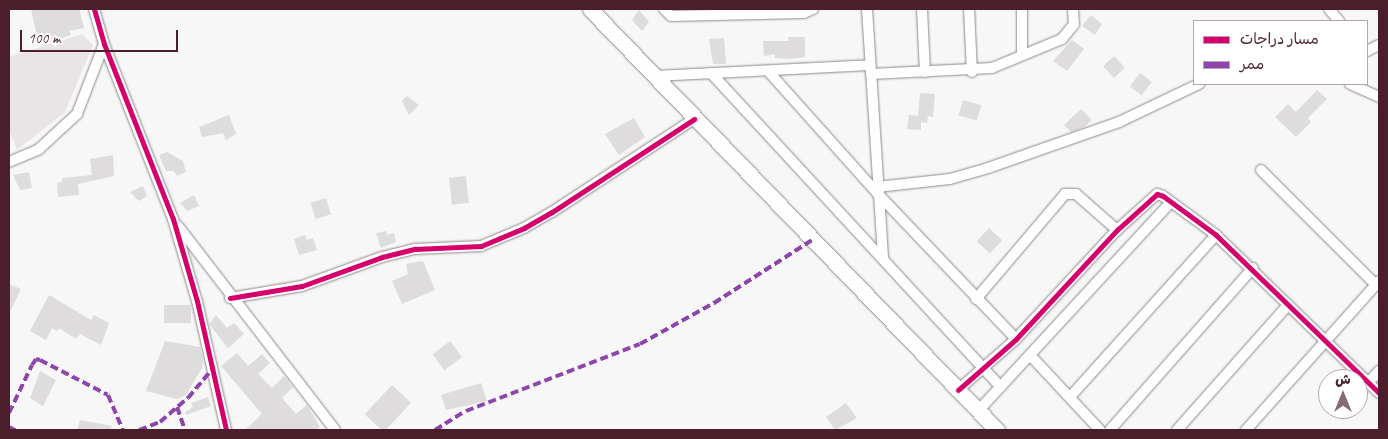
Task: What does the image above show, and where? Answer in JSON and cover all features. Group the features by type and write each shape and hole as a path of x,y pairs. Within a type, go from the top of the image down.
{"main road":[{"path":"590,9 694,119 997,430"}],"street":[{"path":"94,9 104,44 173,219 197,301 226,430"},
{"path":"671,11 804,13 813,9"},
{"path":"866,9 883,259"},
{"path":"922,9 925,72"},
{"path":"969,9 972,72"},
{"path":"1022,9 1022,55"},
{"path":"654,76 768,71 972,72 992,68 1062,38 1074,24 1073,9"},
{"path":"1329,9 1338,20"},
{"path":"9,162 40,150 77,114 104,44"},
{"path":"1368,51 1379,45"},
{"path":"768,71 976,299 1016,339"},
{"path":"711,74 1001,387"},
{"path":"878,190 950,179 988,168 1120,122 1197,85"},
{"path":"1352,85 1379,97"},
{"path":"230,298 302,286 382,257 415,249 481,246 524,228 552,212 694,119"},
{"path":"1246,430 1377,283 1261,170"},
{"path":"976,299 1065,194 1076,194 1117,230"},
{"path":"958,390 1016,339 1151,196 1163,196 1216,235 1253,268 1288,305 1379,393"},
{"path":"978,411 1170,203"},
{"path":"173,219 230,298 335,430"},
{"path":"1070,397 1216,235"},
{"path":"1110,430 1253,268"},
{"path":"1177,430 1288,305"},
{"path":"1030,355 1100,430"},
{"path":"1369,382 1379,370"}],"shaded area":[{"path":"82,34 93,45 65,112 17,150 9,130 9,57"}],"building":[{"path":"31,9 79,9 84,28 69,31 71,35 62,38 38,41"},
{"path":"639,10 649,22 642,31 632,20"},
{"path":"1091,15 1102,24 1095,35 1082,26"},
{"path":"788,37 805,37 805,57 789,59 775,58 775,54 764,56 763,41 789,41"},
{"path":"724,38 726,64 713,64 709,39"},
{"path":"1072,40 1084,49 1067,71 1053,61"},
{"path":"1114,56 1125,68 1114,78 1103,66"},
{"path":"1140,73 1152,82 1142,96 1130,87"},
{"path":"1317,90 1327,99 1308,118 1311,122 1296,137 1275,117 1288,104 1296,112"},
{"path":"920,93 935,94 933,117 928,116 927,123 921,122 921,130 907,129 909,115 918,116"},
{"path":"407,96 419,105 409,115 402,101"},
{"path":"963,100 981,105 977,121 959,115"},
{"path":"1081,109 1092,120 1084,127 1071,132 1064,125"},
{"path":"229,115 236,134 226,140 223,133 202,137 199,127"},
{"path":"634,118 645,137 619,155 605,134"},
{"path":"167,152 183,161 186,172 177,176 174,171 166,171 159,155"},
{"path":"113,155 114,176 78,184 79,195 58,197 57,183 62,182 62,178 92,175 90,159"},
{"path":"29,172 32,188 20,190 13,175"},
{"path":"466,176 469,203 452,205 449,178"},
{"path":"143,186 147,196 139,201 130,192"},
{"path":"194,195 199,206 187,211 180,203"},
{"path":"326,198 331,214 316,219 311,203"},
{"path":"989,228 1002,240 990,253 977,241"},
{"path":"386,231 387,235 394,233 396,242 381,248 376,233"},
{"path":"305,235 307,240 313,238 317,250 299,255 294,239"},
{"path":"423,261 435,290 402,304 392,281 408,274 406,264"},
{"path":"9,284 21,289 9,314"},
{"path":"49,295 91,320 94,315 109,323 101,345 80,334 76,339 59,328 57,331 52,328 46,340 30,331"},
{"path":"164,305 191,305 191,323 164,323"},
{"path":"216,315 227,328 234,323 244,334 228,348 209,324"},
{"path":"165,341 200,347 203,360 202,368 186,395 177,399 146,391"},
{"path":"450,341 462,357 444,370 432,354"},
{"path":"237,353 248,366 262,354 270,363 258,374 272,388 284,376 293,387 282,398 296,414 307,405 320,427 316,430 245,430 262,414 221,366"},
{"path":"40,371 56,380 43,406 30,398"},
{"path":"481,383 487,401 446,410 441,395"},
{"path":"392,385 411,403 386,430 382,430 365,414"},
{"path":"208,397 211,406 186,415 185,412 193,407 191,403"},
{"path":"846,403 857,418 835,430 826,417"},
{"path":"80,420 112,426 111,430 77,430"}],"marked path":[{"path":"435,430 466,411 640,344 714,303 812,240"},
{"path":"9,413 36,359 108,395 123,430"},
{"path":"139,430 160,422 188,398 212,369"},
{"path":"177,407 185,430"},
{"path":"9,427 15,430"}],"cycle path":[{"path":"94,9 104,44 173,219 197,301 226,430"},
{"path":"230,298 302,286 382,257 415,249 481,246 524,228 552,212 694,119"},
{"path":"958,390 1016,339 1117,230 1157,194 1163,196 1216,235 1379,393"}]}
